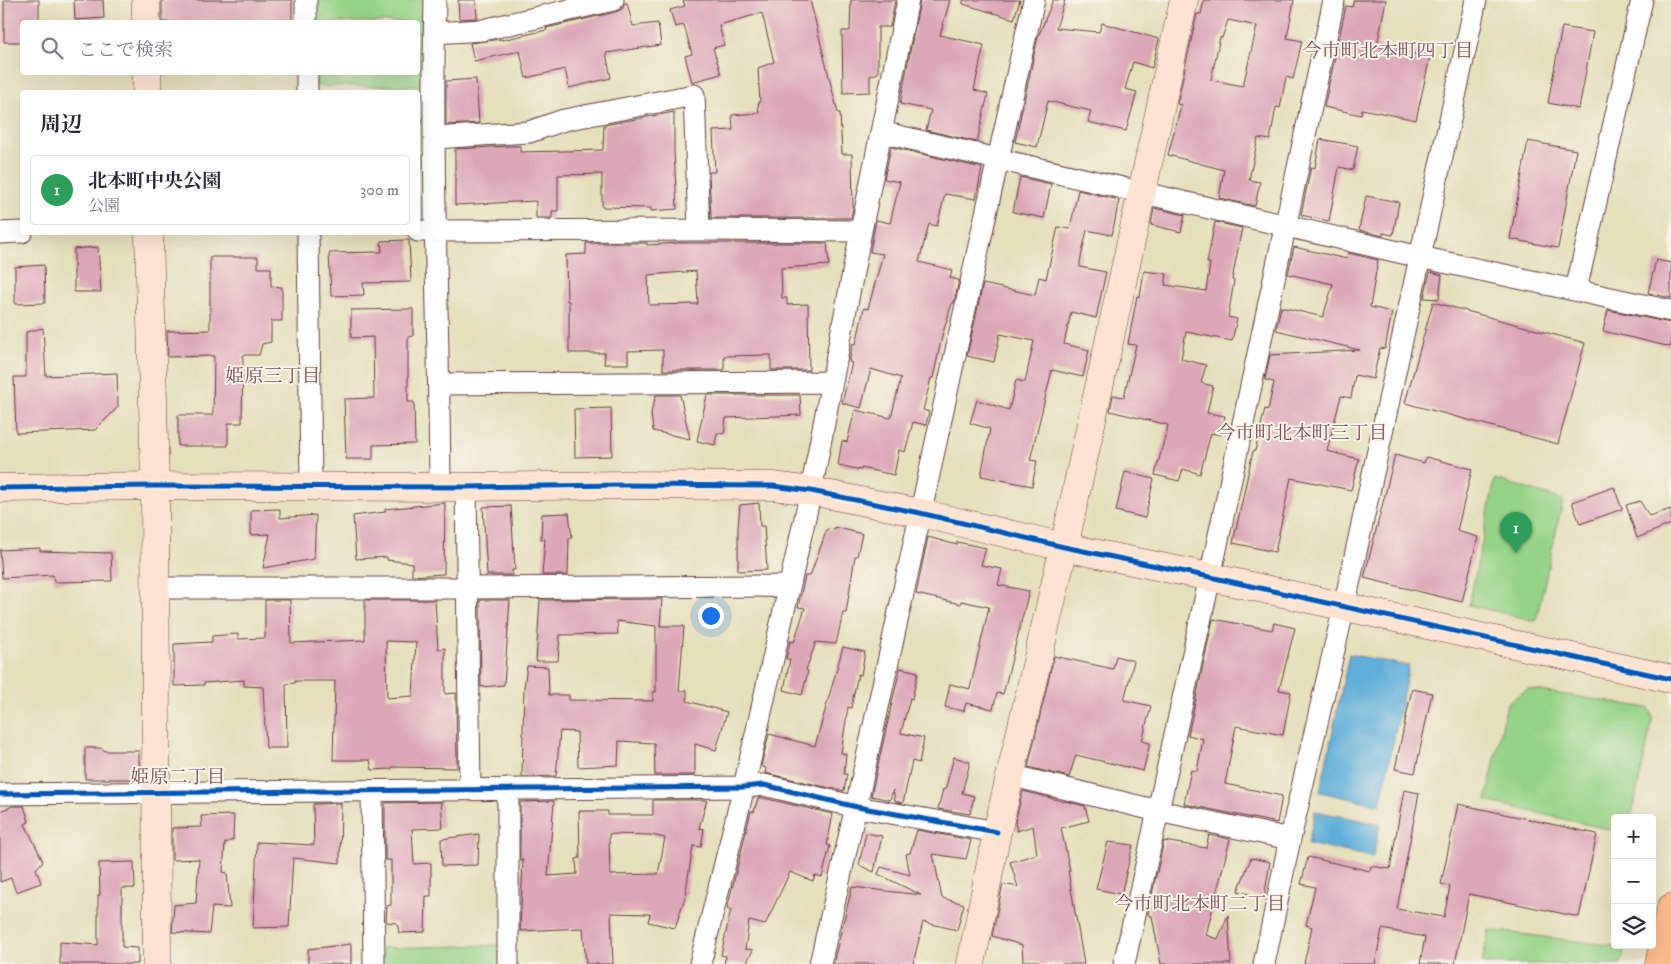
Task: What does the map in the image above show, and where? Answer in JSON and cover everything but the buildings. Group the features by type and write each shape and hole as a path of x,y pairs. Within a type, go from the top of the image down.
{"highway":[{"path":"1659,964 1671,908"}],"street":[{"path":"146,0 146,20"},
{"path":"306,0 306,20"},
{"path":"435,0 434,138 426,231 440,384 466,588 470,789"},
{"path":"434,33 483,30 613,0"},
{"path":"700,964 744,787 811,491 908,0"},
{"path":"820,964 857,807 997,158 1034,0"},
{"path":"971,964 1009,776 1064,547 1184,0"},
{"path":"1124,964 1210,577 1334,0"},
{"path":"1264,964 1476,0"},
{"path":"1576,290 1642,0"},
{"path":"147,75 147,90"},
{"path":"306,75 307,90"},
{"path":"434,138 529,132 564,120 694,94 699,230"},
{"path":"881,132 1420,257 1671,310"},
{"path":"426,231 699,230 861,232"},
{"path":"0,233 20,232"},
{"path":"149,235 155,486 157,964"},
{"path":"308,235 311,486"},
{"path":"440,384 832,382"},
{"path":"0,488 155,486 773,486 811,491 920,513 1064,547 1210,577 1671,679"},
{"path":"156,588 789,586"},
{"path":"1009,776 1158,811 1290,839"},
{"path":"0,794 744,787 764,785 857,807 997,832"},
{"path":"508,789 508,964"},
{"path":"372,791 374,964"}],"green space":[{"path":"315,0 424,0 423,86 315,86 315,75 420,75 420,20 315,20"},
{"path":"1495,479 1563,500 1536,621 1469,605"},
{"path":"1528,689 1649,708 1653,718 1632,814 1611,814 1611,830 1486,801 1507,703"},
{"path":"1489,930 1611,945 1611,949 1625,949 1621,964 1482,964"},
{"path":"500,945 500,964 382,964 382,948"}],"water":[{"path":"1349,654 1409,666 1380,805 1320,792"},
{"path":"1315,811 1380,824 1373,857 1308,844"}],"cycle path":[{"path":"0,488 155,486 773,486 811,491 920,513 1064,547 1210,577 1671,679"},
{"path":"0,794 744,787 764,785 857,807 997,832"}],"place":[{"name":"北本町中央公園","path":"1516,553"}],"district":[{"name":"今市町北本町四丁目","path":"1388,50"},
{"name":"姫原三丁目","path":"273,375"},
{"name":"今市町北本町三丁目","path":"1302,432"},
{"name":"姫原二丁目","path":"178,776"},
{"name":"今市町北本町二丁目","path":"1200,903"}]}
